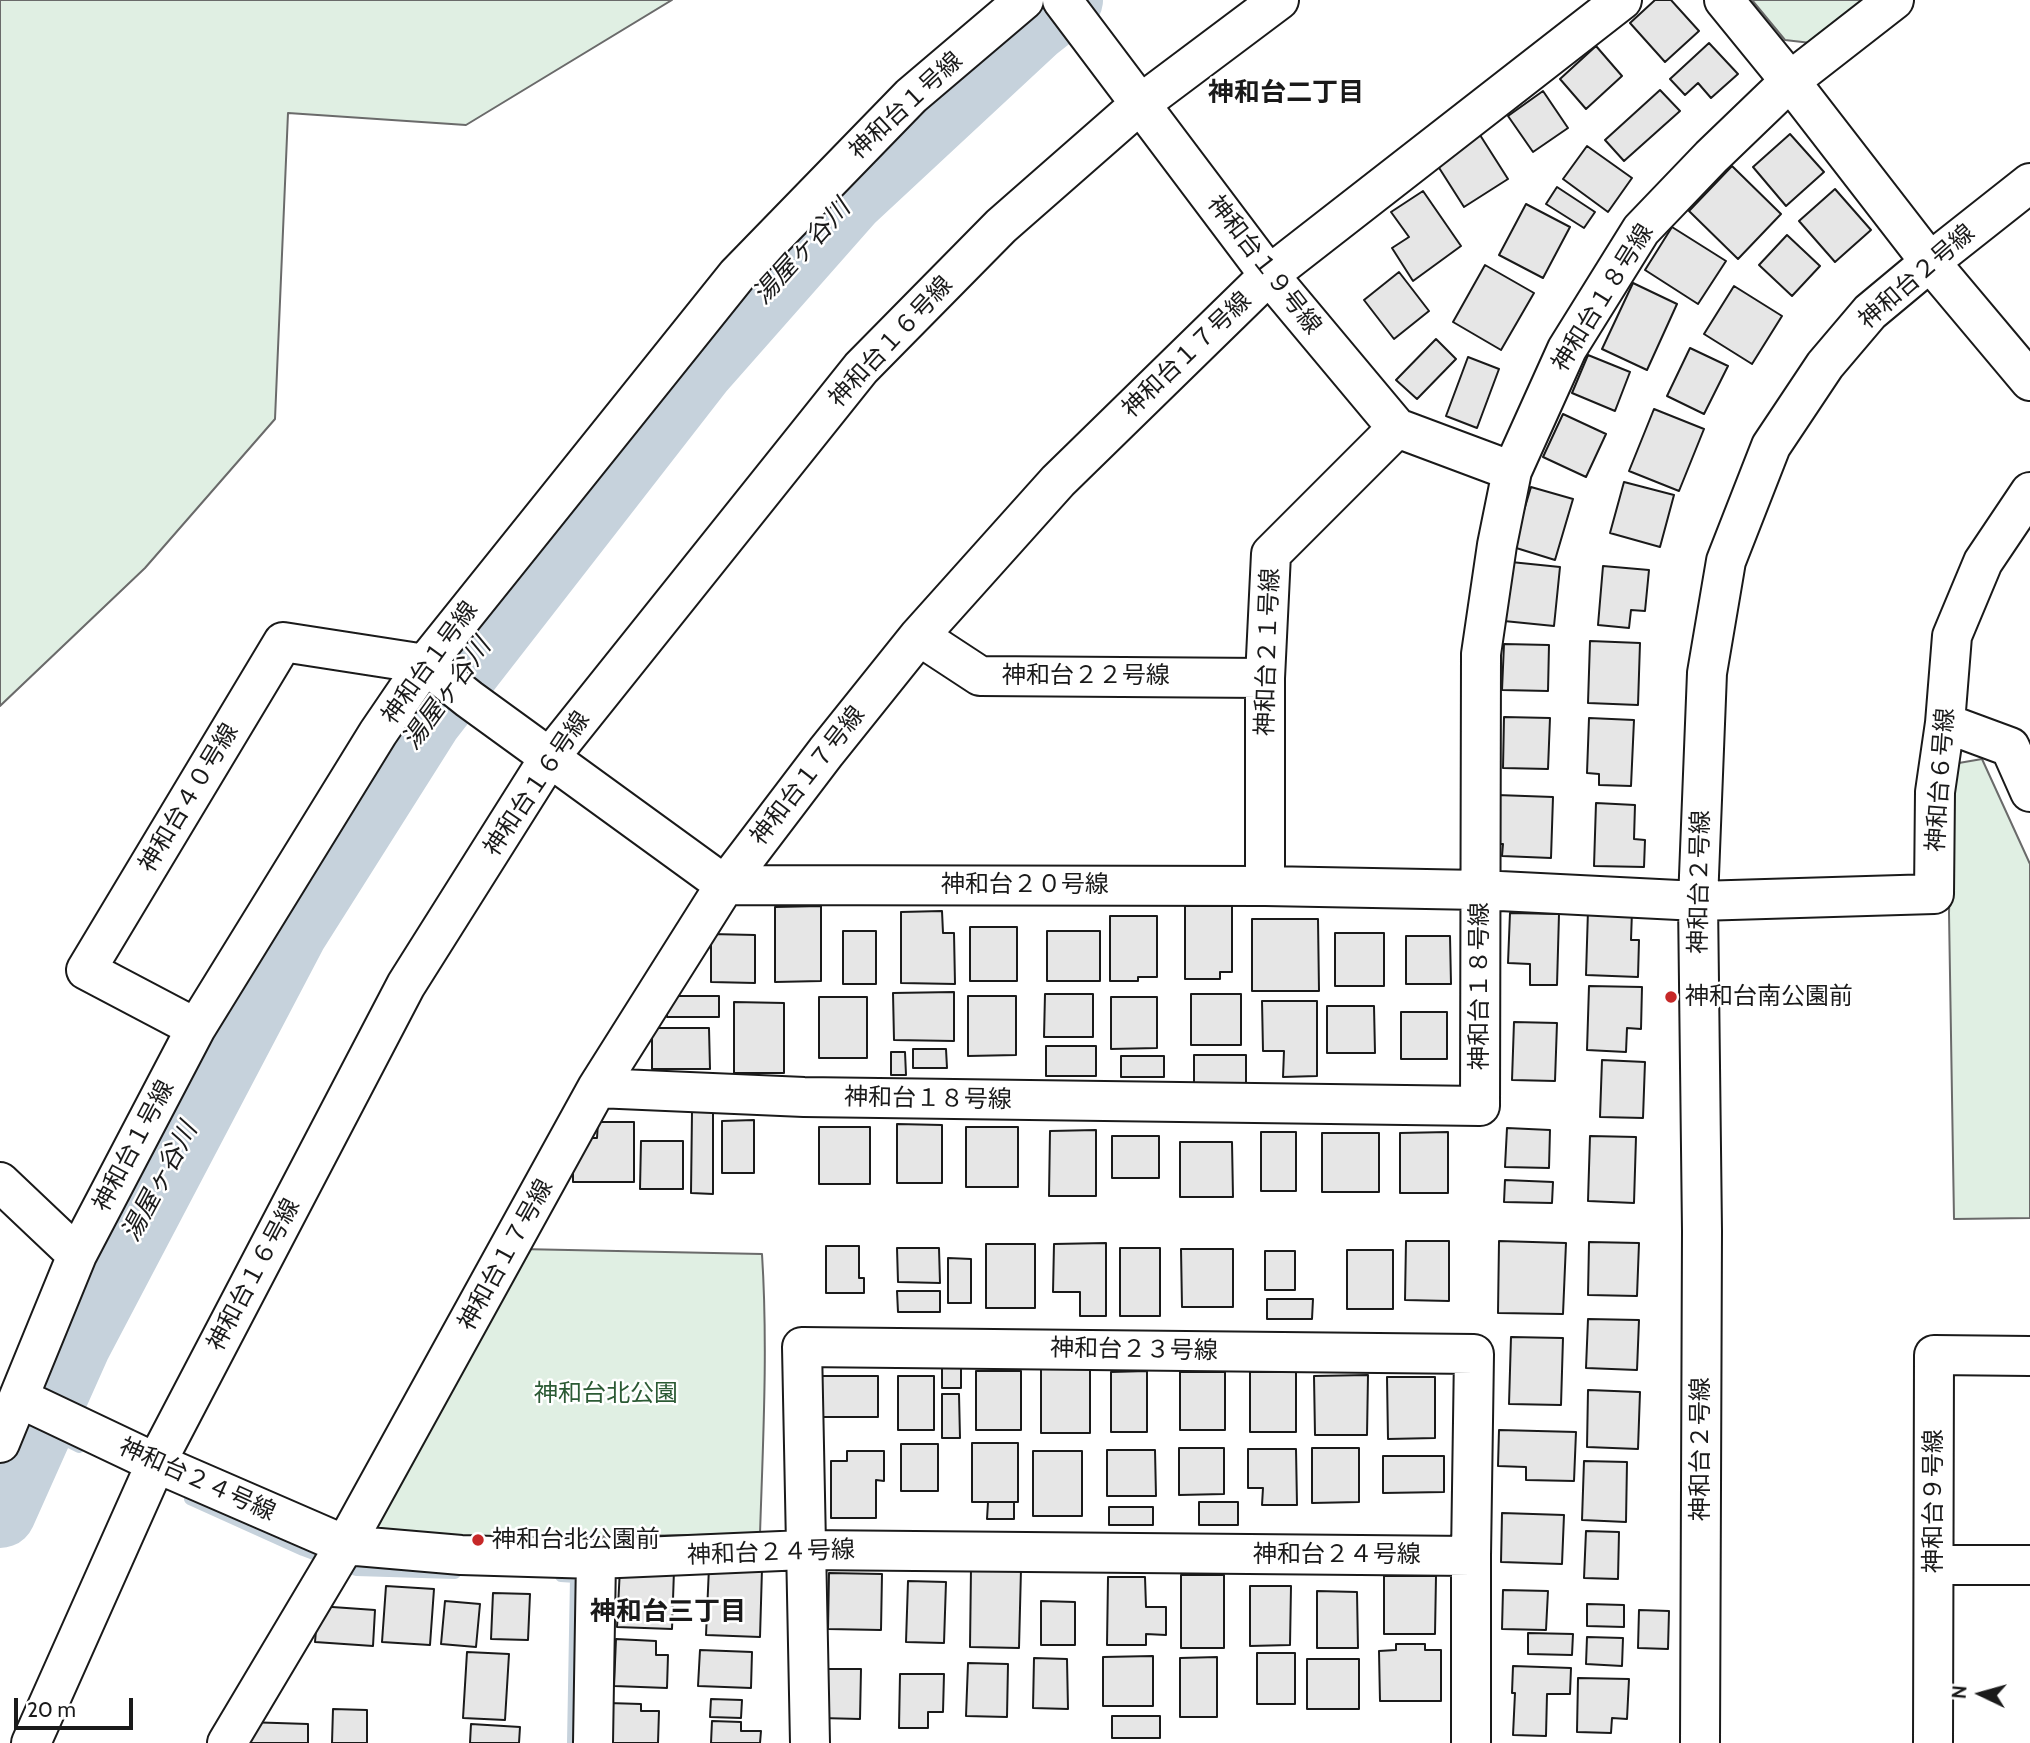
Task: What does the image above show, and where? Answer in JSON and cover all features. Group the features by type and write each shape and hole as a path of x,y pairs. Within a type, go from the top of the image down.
{"street":[{"name":"神和台１号線","path":"0,1443 35,1406 77,1255 196,1028 378,733 425,664 737,275 911,96 1024,0"},
{"name":"神和台１６号線","path":"31,1743 156,1463 406,985 549,758 861,368 1001,226 1139,105 1279,0"},
{"name":"神和台１７号線","path":"227,1743 345,1545 597,1088 725,885 826,752 919,636 1058,481 1269,275 1622,0"},
{"path":"1724,0 1930,262 2030,382"},
{"name":"神和台１８号線","path":"597,1088 804,1097 1480,1106 1481,654 1497,545 1512,471 1567,349 1641,230 1711,157 1790,81 1894,0"},
{"name":"神和台１９号線","path":"1068,7 1269,275 1397,428 1512,471"},
{"name":"神和台２号線","path":"1700,1743 1702,1231 1698,901 1707,673 1726,561 1771,446 1825,365 1870,312 2030,183"},
{"name":"神和台２１号線","path":"1265,886 1265,678 1270,554 1397,428"},
{"name":"神和台６号線","path":"1698,901 1934,894 1935,792 1945,723 1952,636 1983,562 2030,492"},
{"name":"神和台２２号線","path":"919,636 980,676 1265,678"},
{"name":"神和台４０号線","path":"196,1028 86,970 283,642 425,664"},
{"path":"425,664 549,758 725,885"},
{"path":"1945,723 2010,747 2030,792"},
{"name":"神和台２０号線","path":"725,885 1265,886 1480,890 1698,901"},
{"path":"0,1182 77,1255"},
{"name":"神和台２３号線","path":"810,1743 804,1550 802,1347 1474,1354 1471,1743"},
{"name":"神和台９号線","path":"1933,1743 1934,1355 2030,1356"},
{"name":"神和台２４号線","path":"35,1406 156,1463 345,1545 461,1555 596,1559 804,1550 1471,1556"},
{"path":"593,1743 596,1559"},
{"path":"1934,1565 2030,1565"}],"green space":[{"path":"0,0 672,0 466,125 288,113 275,419 145,568 0,706"},
{"path":"1752,0 1867,0 1811,43 1785,40"},
{"path":"1982,759 2030,864 2030,1218 1954,1219 1949,913 1953,764"},
{"name":"神和台北公園","path":"520,1249 762,1254 765,1359 760,1534 370,1540"}],"building":[{"path":"1655,0 1671,0 1699,31 1665,62 1630,23"},
{"path":"1709,43 1738,74 1711,98 1698,83 1685,95 1670,79"},
{"path":"1596,46 1622,76 1586,109 1560,79"},
{"path":"1660,90 1680,111 1624,161 1605,140"},
{"path":"1543,91 1568,128 1533,152 1508,116"},
{"path":"1790,134 1824,172 1786,206 1753,167"},
{"path":"1480,135 1508,179 1464,207 1436,163"},
{"path":"1587,146 1632,178 1608,212 1563,179"},
{"path":"1732,166 1781,214 1738,259 1689,211"},
{"path":"1557,187 1595,212 1584,228 1546,204"},
{"path":"1835,189 1871,230 1835,262 1799,221"},
{"path":"1423,191 1461,246 1413,281 1392,248 1409,237 1391,212"},
{"path":"1526,204 1570,227 1543,278 1499,255"},
{"path":"1672,227 1726,261 1698,304 1645,270"},
{"path":"1787,235 1820,266 1792,296 1759,265"},
{"path":"1485,265 1534,293 1501,350 1453,322"},
{"path":"1399,272 1429,311 1394,339 1364,300"},
{"path":"1633,283 1677,304 1647,370 1602,349"},
{"path":"1734,286 1782,316 1752,364 1704,334"},
{"path":"1436,339 1456,359 1417,399 1396,380"},
{"path":"1690,348 1728,366 1704,414 1667,396"},
{"path":"1588,355 1630,372 1615,411 1572,393"},
{"path":"1468,357 1499,369 1477,428 1446,416"},
{"path":"1654,409 1704,429 1679,491 1629,471"},
{"path":"1563,414 1606,434 1586,477 1543,457"},
{"path":"1624,482 1674,495 1660,547 1610,533"},
{"path":"1531,487 1573,499 1555,560 1513,547"},
{"path":"1511,562 1560,567 1554,626 1504,621"},
{"path":"1603,566 1649,570 1645,611 1631,610 1629,628 1598,625"},
{"path":"1590,641 1640,643 1638,705 1588,703"},
{"path":"1504,644 1549,645 1548,691 1502,690"},
{"path":"1504,717 1550,718 1548,769 1503,768"},
{"path":"1589,718 1634,720 1631,786 1599,785 1599,774 1587,773"},
{"path":"1497,795 1553,797 1551,858 1502,856 1503,844 1496,844"},
{"path":"1596,803 1635,805 1634,839 1645,840 1644,867 1594,866"},
{"path":"821,906 821,981 775,982 775,907"},
{"path":"1185,906 1232,906 1232,972 1220,972 1220,979 1185,979"},
{"path":"1588,910 1632,911 1631,940 1639,940 1638,977 1586,975"},
{"path":"942,911 943,933 954,933 955,984 901,983 901,912"},
{"path":"1510,913 1559,914 1557,985 1530,985 1530,964 1508,963"},
{"path":"1110,916 1157,916 1157,977 1138,977 1138,981 1110,981"},
{"path":"1252,919 1318,919 1319,991 1252,991"},
{"path":"970,927 1017,927 1017,981 970,981"},
{"path":"843,931 876,931 876,984 843,984"},
{"path":"1047,931 1100,931 1100,981 1047,981"},
{"path":"1335,933 1384,933 1384,986 1335,986"},
{"path":"711,934 755,935 755,983 711,982"},
{"path":"1406,936 1450,936 1451,984 1406,984"},
{"path":"1589,986 1642,987 1641,1029 1627,1028 1626,1052 1587,1050"},
{"path":"954,992 954,1041 894,1040 893,993"},
{"path":"1045,994 1093,994 1093,1037 1044,1037"},
{"path":"1191,994 1241,994 1241,1045 1191,1045"},
{"path":"667,996 719,996 719,1017 667,1017"},
{"path":"968,996 1016,996 1016,1055 968,1056"},
{"path":"819,997 867,997 867,1058 819,1058"},
{"path":"1111,997 1157,997 1157,1048 1111,1049"},
{"path":"1262,1001 1317,1001 1317,1076 1283,1077 1284,1051 1263,1051"},
{"path":"734,1002 784,1003 784,1073 734,1073"},
{"path":"1327,1006 1374,1006 1375,1053 1327,1053"},
{"path":"1401,1012 1447,1012 1447,1059 1401,1059"},
{"path":"1514,1022 1557,1023 1555,1081 1512,1080"},
{"path":"652,1028 709,1028 710,1069 652,1069"},
{"path":"1046,1046 1096,1046 1096,1076 1046,1076"},
{"path":"913,1049 946,1049 947,1068 913,1068"},
{"path":"891,1052 905,1052 906,1075 891,1075"},
{"path":"1194,1055 1246,1055 1246,1084 1194,1084"},
{"path":"1121,1056 1164,1056 1164,1077 1121,1077"},
{"path":"1602,1060 1645,1062 1643,1118 1600,1117"},
{"path":"692,1112 713,1112 713,1194 691,1193"},
{"path":"754,1120 754,1173 722,1173 722,1121"},
{"path":"598,1122 634,1122 634,1182 573,1182 573,1138 597,1138"},
{"path":"897,1124 942,1125 942,1183 897,1183"},
{"path":"819,1127 870,1127 870,1184 819,1184"},
{"path":"966,1127 1018,1127 1018,1187 966,1187"},
{"path":"1507,1128 1550,1130 1549,1168 1505,1167"},
{"path":"1096,1130 1096,1196 1049,1196 1050,1131"},
{"path":"1261,1132 1296,1132 1296,1191 1261,1191"},
{"path":"1448,1132 1448,1193 1400,1193 1400,1133"},
{"path":"1322,1133 1379,1133 1379,1192 1322,1192"},
{"path":"1112,1136 1159,1136 1159,1178 1112,1178"},
{"path":"1590,1136 1636,1137 1634,1203 1588,1201"},
{"path":"641,1141 683,1141 683,1189 640,1189"},
{"path":"1180,1142 1232,1142 1233,1197 1180,1197"},
{"path":"1505,1180 1553,1182 1552,1203 1504,1202"},
{"path":"1406,1241 1449,1241 1449,1301 1405,1300"},
{"path":"1499,1241 1566,1243 1563,1314 1498,1313"},
{"path":"1589,1242 1639,1243 1637,1296 1588,1295"},
{"path":"1106,1243 1106,1316 1080,1316 1080,1292 1053,1292 1054,1244"},
{"path":"986,1244 1035,1244 1035,1308 986,1308"},
{"path":"826,1246 859,1246 859,1278 864,1278 864,1293 826,1293"},
{"path":"897,1248 939,1248 940,1283 898,1282"},
{"path":"1120,1248 1160,1248 1160,1316 1120,1316"},
{"path":"1181,1249 1233,1249 1233,1307 1182,1307"},
{"path":"1347,1250 1393,1250 1393,1309 1347,1309"},
{"path":"1265,1251 1295,1251 1295,1290 1265,1290"},
{"path":"948,1258 971,1259 971,1303 948,1303"},
{"path":"897,1291 940,1291 940,1312 898,1312"},
{"path":"1267,1299 1313,1299 1312,1319 1267,1319"},
{"path":"1588,1319 1639,1320 1637,1370 1586,1368"},
{"path":"1511,1337 1563,1338 1561,1405 1509,1404"},
{"path":"942,1359 961,1359 961,1388 942,1388"},
{"path":"1041,1364 1090,1364 1090,1433 1041,1433"},
{"path":"976,1371 1021,1371 1021,1430 976,1430"},
{"path":"1147,1371 1147,1432 1111,1432 1111,1372"},
{"path":"1180,1372 1225,1372 1225,1430 1180,1430"},
{"path":"1250,1372 1296,1372 1296,1432 1250,1432"},
{"path":"1368,1375 1367,1435 1315,1435 1314,1376"},
{"path":"815,1376 878,1376 878,1417 815,1417"},
{"path":"898,1376 934,1376 934,1430 898,1430"},
{"path":"1387,1377 1435,1377 1435,1438 1388,1439"},
{"path":"1588,1390 1640,1392 1638,1449 1587,1447"},
{"path":"942,1394 959,1394 960,1438 942,1438"},
{"path":"1499,1430 1576,1432 1574,1481 1526,1480 1526,1467 1498,1466"},
{"path":"972,1443 1018,1443 1018,1502 972,1502"},
{"path":"901,1444 938,1444 938,1491 901,1491"},
{"path":"1179,1448 1224,1448 1224,1494 1179,1495"},
{"path":"1312,1448 1359,1448 1359,1502 1312,1503"},
{"path":"1248,1449 1296,1449 1297,1505 1262,1505 1263,1488 1248,1488"},
{"path":"1107,1450 1155,1450 1156,1496 1107,1496"},
{"path":"847,1451 884,1451 884,1481 876,1480 876,1518 831,1518 831,1461 847,1461"},
{"path":"1033,1451 1082,1451 1082,1516 1033,1516"},
{"path":"1383,1456 1444,1456 1444,1492 1383,1493"},
{"path":"1584,1461 1627,1462 1626,1522 1582,1520"},
{"path":"988,1502 1014,1502 1014,1519 987,1519"},
{"path":"1199,1502 1238,1502 1238,1525 1199,1525"},
{"path":"1109,1507 1153,1507 1153,1525 1109,1525"},
{"path":"1502,1513 1564,1515 1562,1564 1501,1562"},
{"path":"1586,1531 1619,1532 1618,1579 1584,1578"},
{"path":"709,1567 762,1569 760,1637 706,1635"},
{"path":"620,1568 674,1570 672,1629 617,1627"},
{"path":"971,1568 1021,1569 1019,1648 970,1647"},
{"path":"829,1573 882,1574 881,1630 828,1629"},
{"path":"1181,1575 1224,1575 1224,1648 1181,1648"},
{"path":"1384,1576 1436,1576 1435,1634 1384,1634"},
{"path":"1108,1577 1145,1577 1146,1607 1166,1607 1166,1635 1146,1634 1146,1645 1107,1645"},
{"path":"908,1581 946,1582 944,1643 906,1642"},
{"path":"386,1586 434,1589 430,1645 382,1642"},
{"path":"1250,1586 1291,1586 1290,1645 1250,1646"},
{"path":"1503,1590 1548,1591 1546,1630 1502,1629"},
{"path":"1317,1591 1357,1592 1358,1648 1317,1648"},
{"path":"493,1593 530,1594 528,1640 491,1639"},
{"path":"445,1601 480,1604 476,1647 441,1644"},
{"path":"1041,1601 1075,1602 1075,1645 1041,1645"},
{"path":"1587,1604 1624,1605 1624,1627 1587,1626"},
{"path":"318,1606 375,1610 373,1646 315,1642"},
{"path":"1639,1610 1669,1611 1668,1649 1638,1648"},
{"path":"1528,1633 1573,1634 1572,1655 1528,1654"},
{"path":"1587,1637 1623,1638 1622,1666 1586,1664"},
{"path":"616,1639 656,1641 656,1655 668,1655 667,1688 614,1686"},
{"path":"1396,1644 1425,1644 1425,1650 1441,1650 1441,1701 1380,1701 1379,1651 1396,1650"},
{"path":"700,1650 752,1652 751,1688 698,1686"},
{"path":"467,1652 509,1654 505,1720 463,1718"},
{"path":"1257,1653 1295,1653 1295,1704 1257,1704"},
{"path":"1153,1656 1153,1706 1103,1706 1103,1657"},
{"path":"1217,1657 1217,1717 1180,1717 1180,1658"},
{"path":"1034,1658 1067,1659 1068,1709 1033,1708"},
{"path":"1307,1659 1359,1659 1359,1709 1307,1709"},
{"path":"968,1663 1008,1664 1007,1717 966,1716"},
{"path":"1513,1666 1571,1668 1570,1694 1547,1694 1546,1736 1513,1735"},
{"path":"822,1669 861,1669 860,1719 821,1718"},
{"path":"900,1674 944,1674 943,1712 928,1712 928,1728 899,1728"},
{"path":"1578,1678 1629,1679 1627,1719 1612,1718 1611,1733 1577,1732"},
{"path":"711,1699 742,1700 741,1718 710,1717"},
{"path":"608,1703 641,1704 641,1711 659,1711 658,1743 606,1743"},
{"path":"333,1709 367,1710 367,1743 332,1743"},
{"path":"1112,1716 1160,1716 1160,1738 1112,1738"},
{"path":"712,1721 741,1722 741,1731 761,1731 760,1743 711,1743"},
{"path":"246,1722 308,1724 308,1743 245,1743"},
{"path":"471,1724 520,1727 519,1743 470,1743"}],"waterway":[{"name":"湯屋ヶ谷川","path":"0,1512 75,1344 292,931 426,719 699,368 849,198 1034,26 1067,0"},
{"path":"33,1438 67,1441 79,1447"},
{"path":"190,1499 303,1550 356,1570 455,1573"},
{"path":"561,1576 576,1577 573,1743"}],"place":[{"name":"神和台南公園前","path":"1671,997"},
{"name":"神和台北公園前","path":"478,1540"}],"district":[{"name":"神和台二丁目","path":"1286,93"},
{"name":"神和台三丁目","path":"668,1612"}]}
